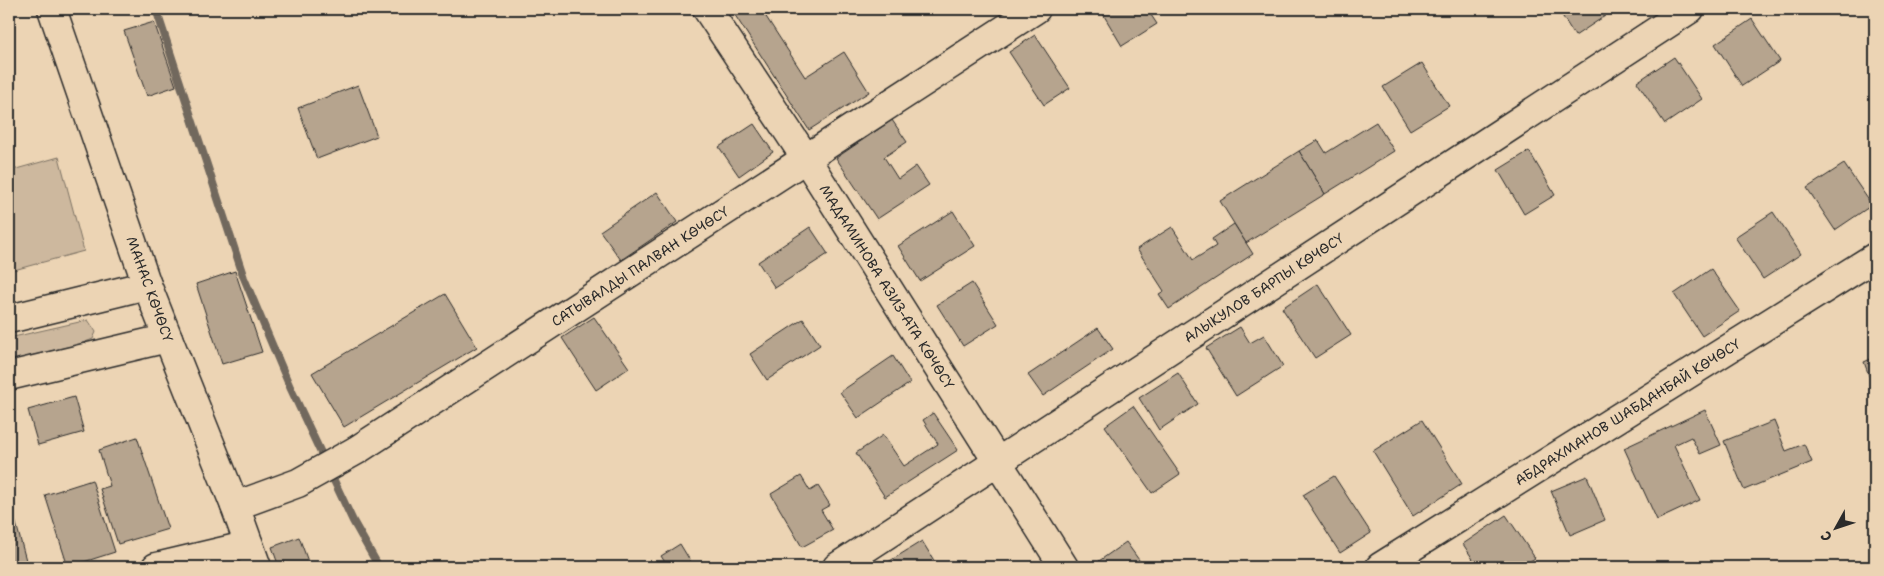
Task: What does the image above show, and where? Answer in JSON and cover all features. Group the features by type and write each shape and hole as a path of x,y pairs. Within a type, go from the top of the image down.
{"street":[{"name":"МАНАС КӨЧӨСҮ","path":"52,9 147,285 253,556"},
{"name":"МАДАМИНОВА АЗИЗ-АТА КӨЧӨСҮ","path":"707,9 805,158 1064,567"},
{"name":"САТЫВАЛДЫ ПАЛВАН КӨЧӨСҮ","path":"235,506 298,483 357,450 1036,9"},
{"name":"АЛЫКУЛОВ БАРПЫ КӨЧӨСҮ","path":"837,567 1690,9"},
{"name":"АБДРАХМАНОВ ШАБДАНБАЙ КӨЧӨСҮ","path":"1380,567 1870,264"},
{"path":"9,319 147,285"},
{"path":"9,376 168,338"},
{"path":"156,567 253,556"}],"shaded area":[{"path":"59,157 84,251 14,270 9,252 9,171"},
{"path":"88,320 96,332 93,339 80,344 9,361 9,338"}],"building":[{"path":"731,9 761,9 805,77 844,52 869,92 809,130"},
{"path":"1100,9 1147,9 1157,24 1122,46"},
{"path":"1558,9 1600,9 1605,16 1575,36"},
{"path":"1752,19 1780,61 1742,86 1715,44"},
{"path":"154,22 176,86 147,96 124,31"},
{"path":"1035,35 1070,88 1044,105 1009,52"},
{"path":"1674,57 1702,99 1665,124 1637,82"},
{"path":"1422,63 1449,106 1410,130 1383,87"},
{"path":"358,85 377,136 317,159 298,108"},
{"path":"892,120 907,142 884,157 898,179 916,166 929,185 877,219 836,158"},
{"path":"1376,122 1394,151 1325,194 1299,151 1318,140 1326,153"},
{"path":"754,124 773,152 739,176 719,147"},
{"path":"1299,151 1325,194 1246,243 1220,201"},
{"path":"1529,151 1555,195 1524,214 1498,170"},
{"path":"1844,164 1872,205 1835,230 1807,188"},
{"path":"657,192 677,222 621,260 600,231"},
{"path":"953,211 975,246 920,281 898,246"},
{"path":"1773,212 1801,254 1763,279 1735,237"},
{"path":"1234,224 1253,254 1169,309 1159,294 1164,291 1137,249 1172,227 1193,260 1216,246 1212,239"},
{"path":"810,227 828,254 775,288 758,262"},
{"path":"1711,269 1740,311 1702,336 1674,294"},
{"path":"235,271 262,352 222,364 196,284"},
{"path":"972,283 998,324 963,346 937,305"},
{"path":"1318,284 1351,335 1315,358 1282,308"},
{"path":"445,294 477,347 344,427 312,373"},
{"path":"594,317 629,368 596,390 562,338"},
{"path":"803,319 820,345 767,380 750,354"},
{"path":"1240,327 1250,343 1264,335 1283,366 1236,396 1206,348"},
{"path":"1098,328 1113,349 1043,396 1028,375"},
{"path":"893,356 910,383 858,418 840,392"},
{"path":"1875,357 1875,392 1864,362"},
{"path":"1178,373 1198,404 1159,430 1139,398"},
{"path":"74,397 84,432 38,445 28,410"},
{"path":"1133,406 1180,474 1152,493 1105,426"},
{"path":"1705,410 1721,445 1700,454 1691,437 1674,445 1700,500 1657,520 1624,448"},
{"path":"933,413 958,450 885,497 856,453 883,435 904,466 938,444 923,420"},
{"path":"1422,420 1462,484 1413,516 1373,451"},
{"path":"1774,421 1786,451 1804,444 1812,462 1744,490 1724,441"},
{"path":"137,437 168,529 118,544 100,489 110,486 99,450"},
{"path":"801,476 810,491 818,486 830,505 821,510 833,530 802,547 771,494"},
{"path":"1334,476 1371,533 1340,553 1303,495"},
{"path":"1587,476 1605,520 1570,535 1551,491"},
{"path":"92,480 115,552 68,567 45,495"},
{"path":"11,505 27,564 15,567 9,567 9,506"},
{"path":"1506,515 1535,558 1521,567 1478,567 1463,544"},
{"path":"299,537 310,567 279,567 272,547"},
{"path":"922,541 938,567 887,567 885,564"},
{"path":"1126,542 1144,567 1103,567 1099,561"},
{"path":"680,544 694,567 668,567 661,556"}],"waterway":[{"path":"156,9 244,278 290,387 353,521 379,567"}]}
